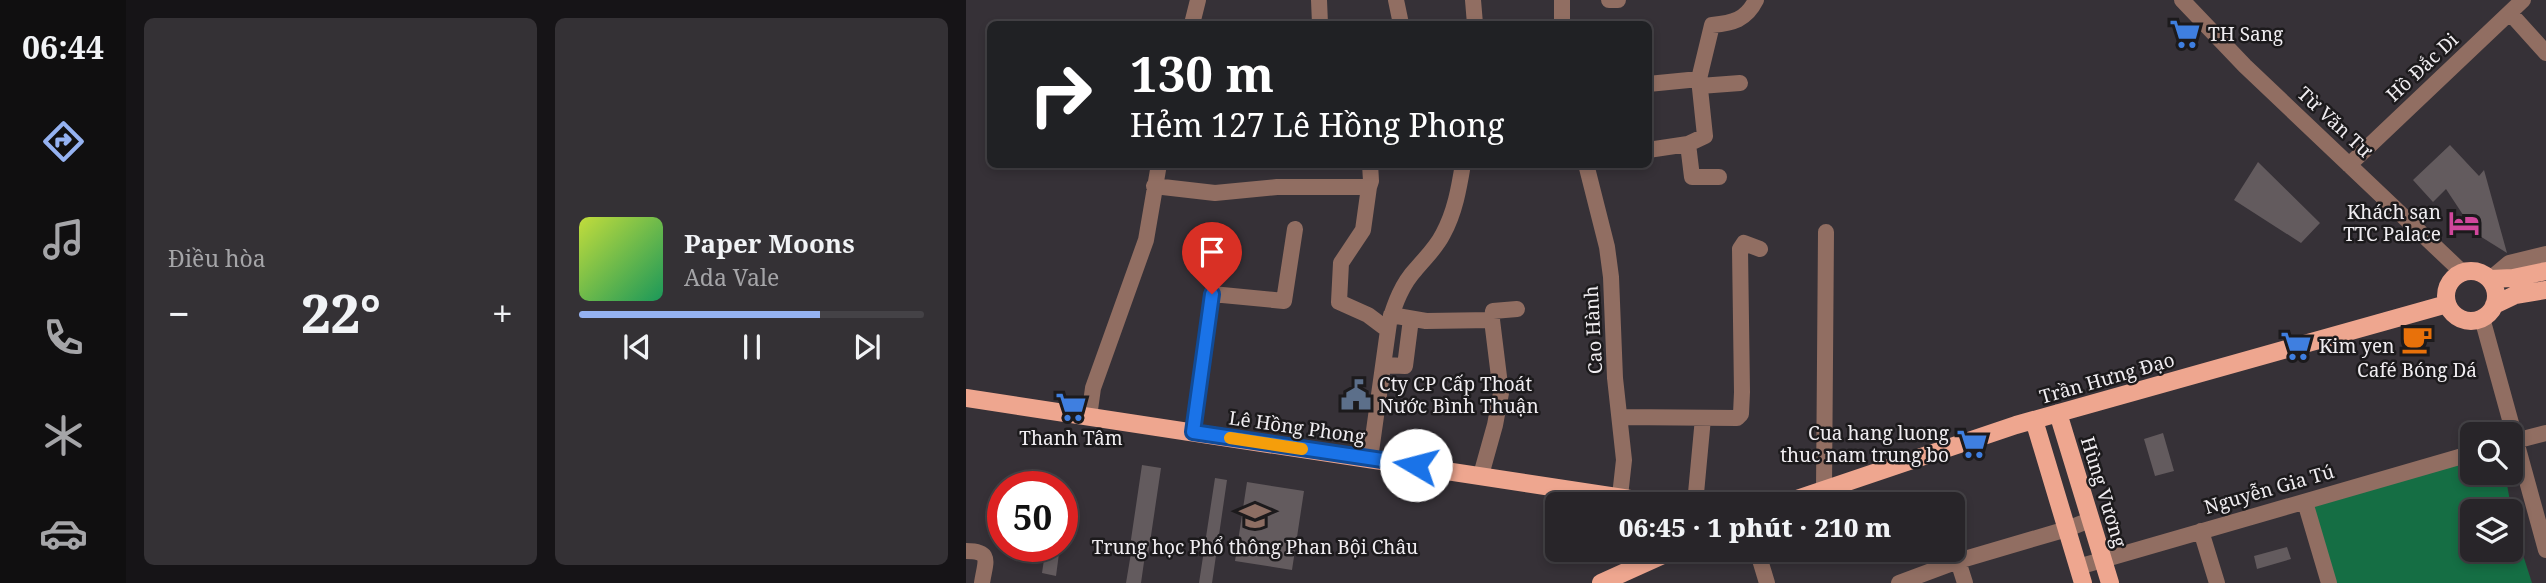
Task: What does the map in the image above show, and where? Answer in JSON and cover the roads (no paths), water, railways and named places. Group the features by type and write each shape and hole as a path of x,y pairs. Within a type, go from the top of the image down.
{"main road":[{"path":"2546,271 2513,278 2490,279 2479,272 2462,272 2455,276 2447,287 2447,304 2458,317 2474,320 2515,295 2546,290"},
{"path":"2488,311 2496,295 2490,279"},
{"name":"Trần Hưng Đạo","path":"1816,492 2034,420 2447,304"},
{"name":"Lê Hồng Phong","path":"966,398 1594,492"},
{"name":"Hùng Vương","path":"2058,413 2110,583"},
{"path":"2034,420 2080,575"},
{"path":"1601,583 1647,562"}],"street":[{"path":"1193,21 1198,0"},
{"path":"1318,0 1320,21"},
{"path":"1396,0 1400,21"},
{"path":"1473,0 1475,21"},
{"path":"1562,0 1562,21"},
{"path":"1609,0 1618,0"},
{"path":"1652,150 1688,145 1705,136 1699,83 1712,25 1734,23 1746,16 1756,0"},
{"name":"Từ Văn Tư","path":"2182,0 2245,66 2462,272"},
{"name":"Hồ Đắc Di","path":"2350,165 2523,0"},
{"path":"2510,13 2546,53"},
{"path":"1652,84 1740,83"},
{"path":"1688,145 1692,177 1719,177"},
{"path":"1089,417 1093,388 1146,240 1158,168"},
{"path":"1370,168 1371,181 1363,230 1342,263 1339,302 1390,323 1411,319 1492,320"},
{"path":"1370,459 1395,301 1414,270 1431,254 1443,235 1453,213 1462,168"},
{"name":"Cao Hành","path":"1591,168 1610,261 1615,377 1625,460 1621,492"},
{"path":"1154,186 1215,193 1277,187 1369,187"},
{"path":"1193,432 1212,294 1284,301 1295,229"},
{"path":"1824,489 1826,232"},
{"path":"1620,417 1737,418 1741,414 1740,250 1744,243 1760,249"},
{"path":"2490,279 2509,263 2546,254"},
{"path":"1481,475 1501,393 1493,311 1517,309"},
{"path":"2488,311 2509,422"},
{"path":"1384,365 1405,366 1411,319"},
{"path":"1696,492 1703,418"},
{"path":"2523,439 2546,433"},
{"name":"Nguyễn Gia Tú","path":"2080,575 2103,560 2460,457"},
{"path":"2523,475 2546,550"},
{"path":"2305,502 2329,583"},
{"path":"1965,559 2090,520"},
{"path":"2201,531 2217,583"},
{"path":"966,551 979,551 984,554 986,560 982,583"},
{"path":"1761,562 1767,583"},
{"path":"1899,583 1955,562"},
{"path":"1958,562 1965,583"}],"place":[{"name":"TH Sang","path":"2185,34"},
{"name":"Khách sạn TTC Palace","path":"2464,223"},
{"name":"Café Bóng Dá","path":"2417,339"},
{"name":"Kim yen","path":"2296,346"},
{"name":"Cty CP Cấp Thoát Nước Bình Thuận","path":"1356,395"},
{"name":"Thanh Tâm","path":"1071,407"},
{"name":"Cua hang luong thuc nam trung bo","path":"1972,444"},
{"name":"Trung học Phổ thông Phan Bội Châu","path":"1255,516"}]}
